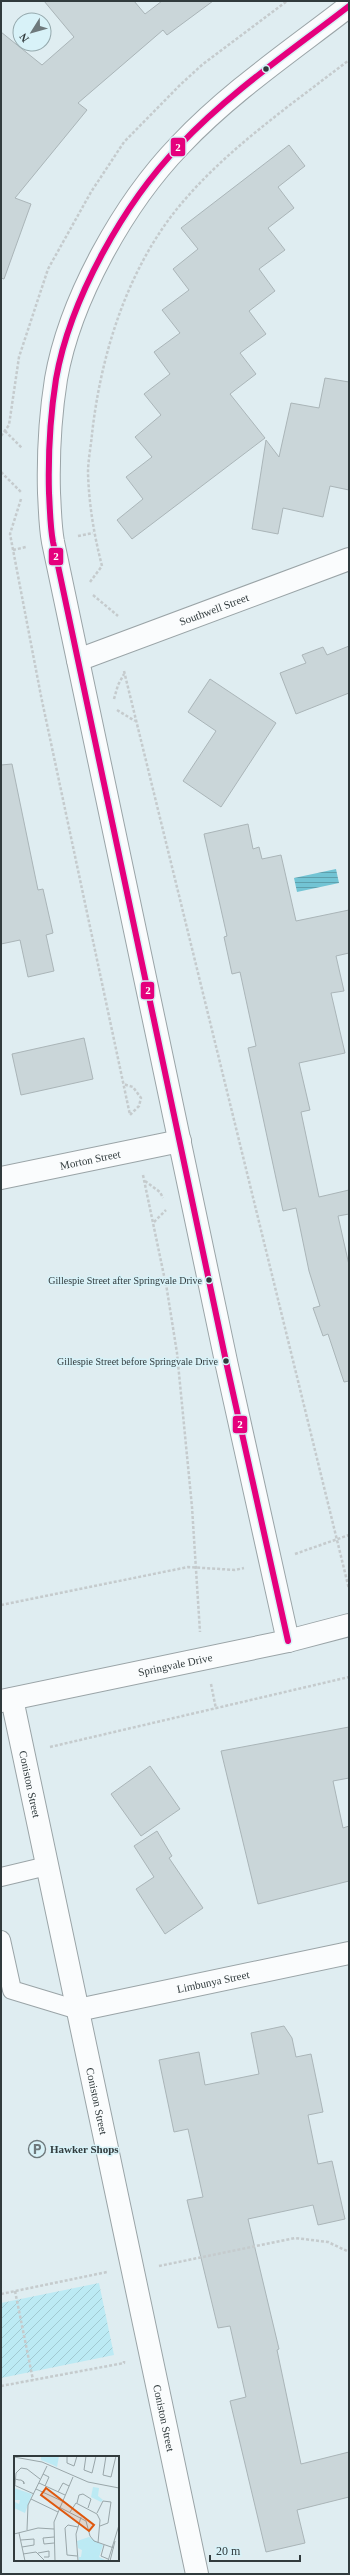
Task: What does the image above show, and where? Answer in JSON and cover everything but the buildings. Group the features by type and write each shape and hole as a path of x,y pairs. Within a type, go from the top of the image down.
{"street":[{"path":"288,1641 51,533 48,449 56,378 77,307 110,239 155,174 180,145 239,90 349,6"},
{"name":"Southwell Street","path":"78,660 349,559"},
{"name":"Morton Street","path":"1,1178 180,1141"},
{"name":"Springvale Drive","path":"6,1700 288,1641 349,1625"},
{"name":"Coniston Street","path":"6,1700 24,1754 197,2574"},
{"name":"Limbunya Street","path":"78,2010 349,1953"}],"lane":[{"path":"1,1877 47,1866"},
{"path":"1,1940 12,1990 78,2010"}],"path":[{"path":"91,586 90,581 102,566 94,533 88,472 96,398 119,315 148,251 181,205 211,174 259,130 349,60"},
{"path":"5,431 23,448 23,456"},
{"path":"1,472 22,494"},
{"path":"22,486 22,494 10,534 38,680 123,1084 130,1115 139,1106 141,1098 133,1087 123,1084"},
{"path":"92,592 94,597 119,616"},
{"path":"135,721 117,710 114,699 118,685 124,674 349,1589"},
{"path":"165,1202 160,1192 145,1181 154,1222 176,1353 192,1506 194,1568 199,1626"},
{"path":"154,1222 163,1215 167,1207"},
{"path":"304,1552 349,1535"},
{"path":"1,1605 188,1567 235,1570"},
{"path":"24,1754 349,1678"},
{"path":"1,2294 107,2272 132,2268 152,2267 295,2238 328,2242 349,2252"},
{"path":"107,2272 108,2280"},
{"path":"15,2291 33,2380"},
{"path":"1,2386 124,2363 123,2356"}],"shaded area":[{"path":"336,869 339,883 297,892 294,878"},
{"path":"99,2283 114,2355 1,2378 1,2303"}],"transit line":[{"name":"2","path":"288,1641 227,1366 53,542 49,493 49,450 52,408 56,379 63,348 73,317 87,285 102,254 120,223 159,168 219,107 262,72 349,6"}],"place":[{"name":"Gillespie Street after Springvale Drive","path":"209,1280"},
{"name":"Gillespie Street before Springvale Drive","path":"226,1361"},
{"name":"Hawker Shops","path":"37,2149"}]}
